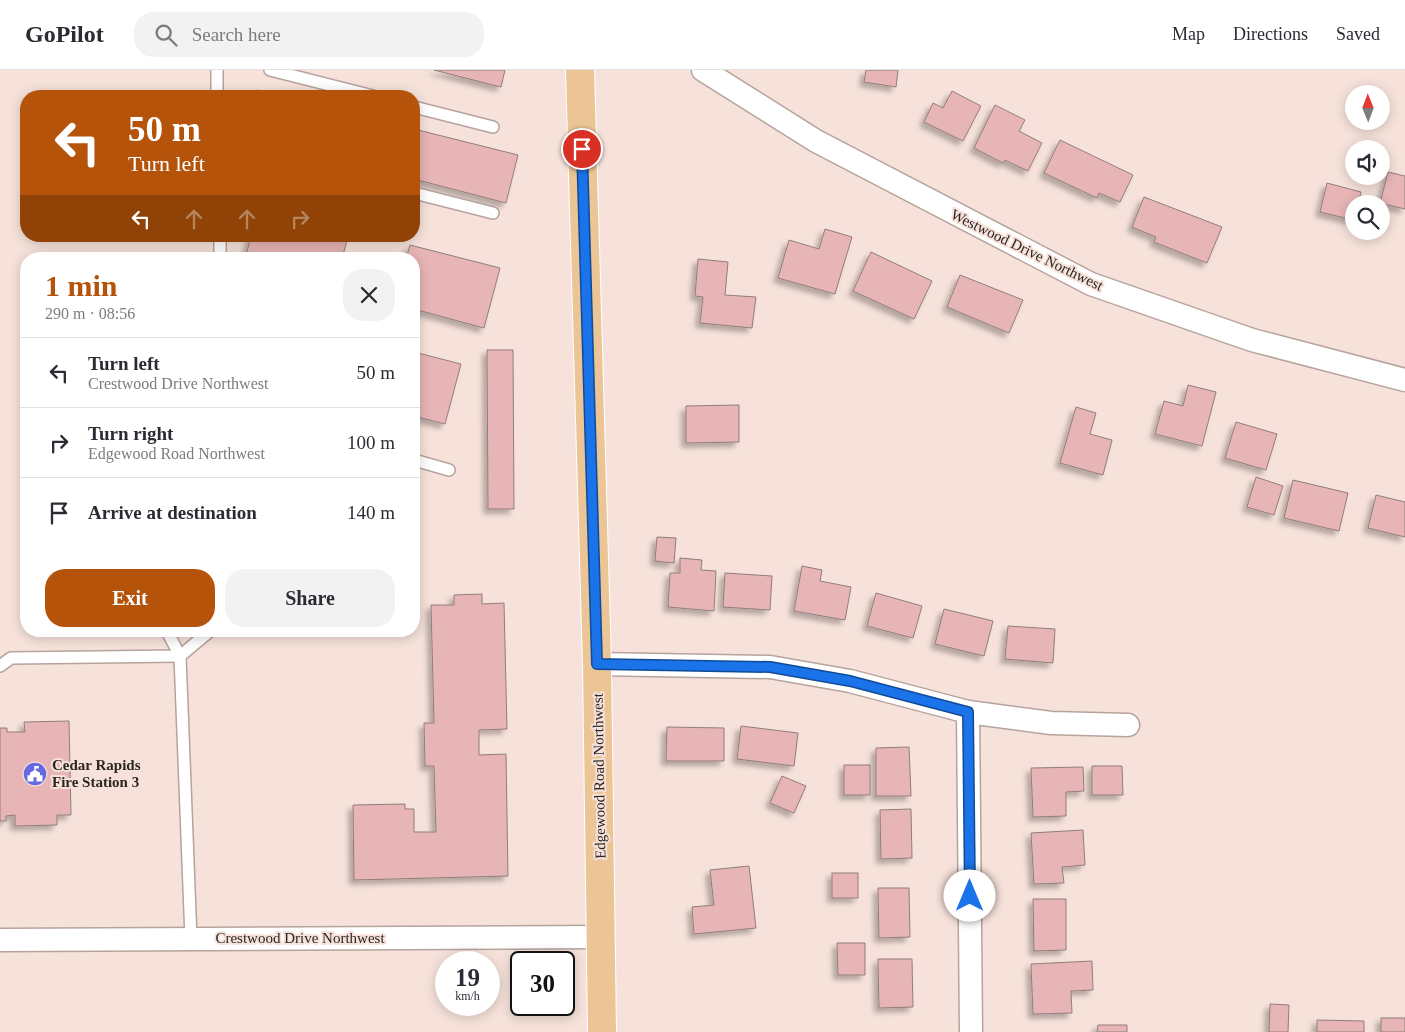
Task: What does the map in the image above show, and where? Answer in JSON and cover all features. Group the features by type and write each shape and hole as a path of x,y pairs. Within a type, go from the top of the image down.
{"main road":[{"name":"Edgewood Road Northwest","path":"580,70 597,664 602,1032"}],"street":[{"name":"Westwood Drive Northwest","path":"703,70 816,141 1091,284 1252,340 1405,380"},
{"path":"597,664 770,667 850,681 968,712 1051,723 1128,725"},
{"path":"968,712 971,1032"},
{"name":"Crestwood Drive Northwest","path":"0,940 601,937"}],"lane":[{"path":"216,70 217,90"},
{"path":"270,70 348,90"},
{"path":"420,109 493,127"},
{"path":"420,194 493,213"},
{"path":"420,462 449,470"},
{"path":"170,637 180,656 191,939"},
{"path":"0,666 11,658 180,656 203,637"}],"building":[{"path":"434,70 505,70 501,87"},
{"path":"866,70 898,70 896,87 864,82"},
{"path":"952,91 981,106 963,141 924,122 933,103 943,108"},
{"path":"995,105 1025,120 1019,131 1042,143 1028,171 1005,160 1003,163 974,148"},
{"path":"420,130 518,155 506,203 420,181"},
{"path":"1060,140 1133,175 1120,202 1099,193 1097,198 1044,173"},
{"path":"1390,172 1405,176 1405,209 1390,205 1390,195 1382,195 1385,185 1390,185"},
{"path":"1327,183 1361,192 1360,195 1345,195 1345,218 1320,212"},
{"path":"1144,197 1222,227 1207,263 1154,242 1156,237 1132,227"},
{"path":"825,229 852,237 835,294 778,278 789,240 819,249"},
{"path":"249,242 346,242 344,252 247,252"},
{"path":"410,245 500,268 484,328 420,311 420,252 408,252"},
{"path":"871,252 932,281 914,319 853,291"},
{"path":"698,259 728,262 725,295 756,297 752,328 700,323 703,297 695,296"},
{"path":"960,275 1023,300 1009,333 947,307"},
{"path":"487,350 513,350 514,509 488,509"},
{"path":"420,354 461,364 445,424 420,418"},
{"path":"1188,385 1216,392 1202,446 1155,434 1164,401 1183,406"},
{"path":"739,405 739,442 686,443 686,406"},
{"path":"1076,407 1096,413 1090,434 1112,440 1103,475 1060,463"},
{"path":"1236,422 1277,434 1266,470 1225,458"},
{"path":"1256,477 1283,486 1274,515 1247,507"},
{"path":"1293,480 1348,493 1339,531 1284,518"},
{"path":"1376,495 1405,502 1405,537 1368,528"},
{"path":"657,537 676,538 674,563 655,561"},
{"path":"680,558 702,560 701,570 716,571 714,611 668,607 670,573 680,573"},
{"path":"802,566 822,570 820,581 851,587 845,620 794,611"},
{"path":"725,573 772,576 770,610 723,607"},
{"path":"876,593 922,606 913,638 867,626"},
{"path":"482,594 482,604 504,603 507,729 479,730 479,755 506,754 508,876 354,880 353,805 405,804 405,809 414,809 414,832 436,832 434,766 425,766 424,723 434,723 431,605 454,605 454,595"},
{"path":"944,609 993,621 984,656 935,644"},
{"path":"1008,626 1055,629 1053,663 1005,659"},
{"name":"Cedar Rapids Fire Station 3","path":"69,721 71,815 57,815 57,825 15,826 15,815 6,816 6,821 0,821 0,728 7,728 7,732 25,732 24,722"},
{"path":"741,726 798,733 794,766 737,759"},
{"path":"667,727 724,728 724,761 666,761"},
{"path":"909,747 911,796 876,796 876,748"},
{"path":"844,765 870,765 870,795 844,795"},
{"path":"1092,766 1122,766 1123,795 1092,795"},
{"path":"1083,767 1084,791 1066,792 1066,816 1033,817 1031,768"},
{"path":"782,776 806,786 794,813 770,803"},
{"path":"911,809 912,858 881,859 880,810"},
{"path":"1083,830 1085,865 1062,867 1064,883 1034,884 1031,833"},
{"path":"749,866 756,928 694,934 692,907 714,905 710,870"},
{"path":"832,873 858,873 858,898 832,898"},
{"path":"878,888 909,888 910,937 879,938"},
{"path":"1033,899 1066,899 1066,950 1034,951"},
{"path":"837,943 865,943 865,975 838,975"},
{"path":"878,959 912,959 913,1007 879,1008"},
{"path":"1092,961 1093,990 1071,991 1072,1013 1033,1014 1031,964"},
{"path":"1270,1004 1289,1005 1288,1032 1269,1032"},
{"path":"1381,1018 1405,1018 1405,1032 1381,1032"},
{"path":"1317,1020 1364,1021 1364,1032 1317,1032"},
{"path":"1098,1025 1127,1025 1127,1032 1097,1032"}],"place":[{"name":"Cedar Rapids Fire Station 3","path":"35,774"}],"route":[{"path":"582,149 597,664 770,667 850,681 968,712 970,896"}]}
